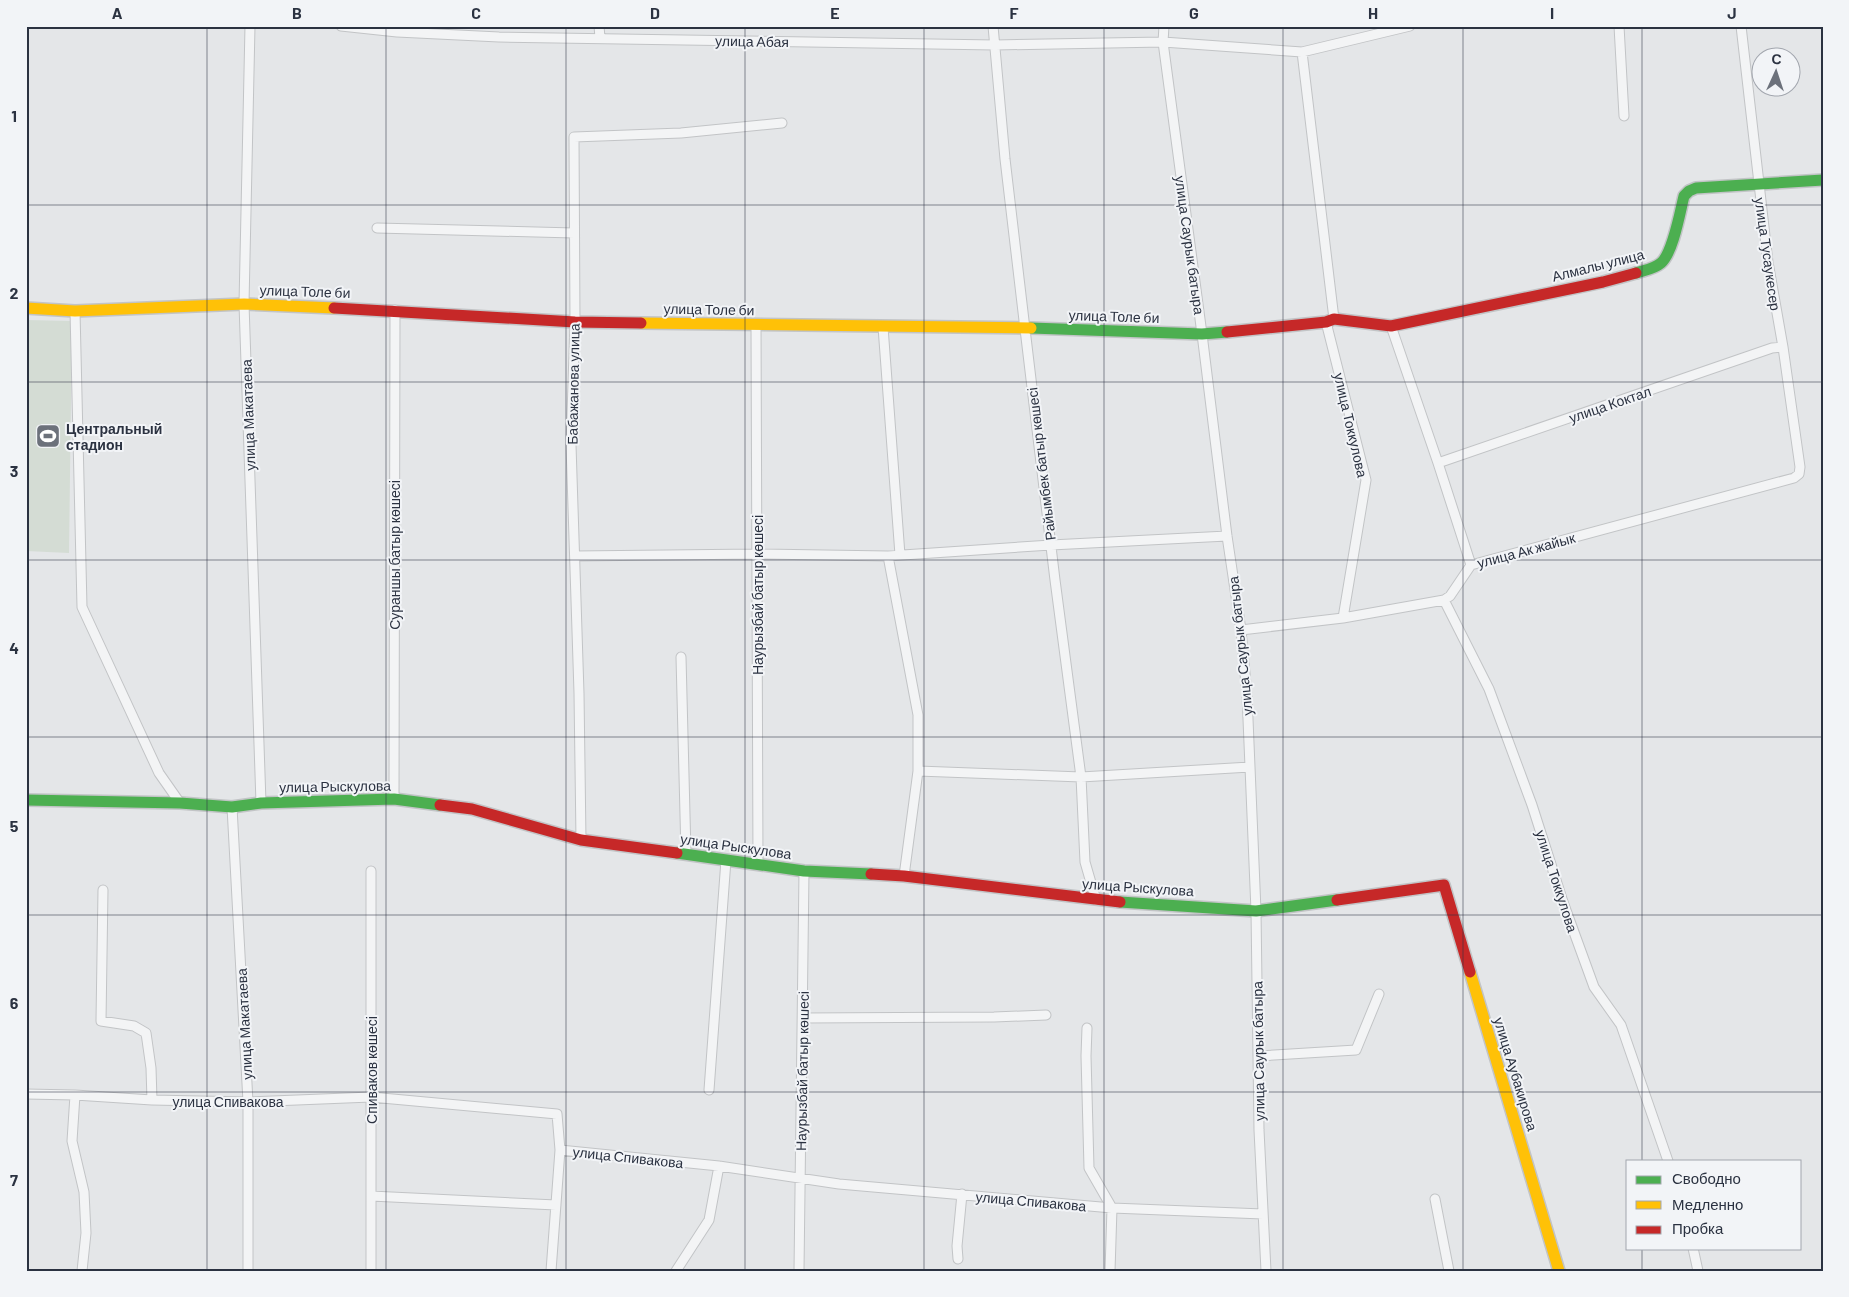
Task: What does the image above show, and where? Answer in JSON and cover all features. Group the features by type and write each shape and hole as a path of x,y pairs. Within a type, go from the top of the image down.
{"street":[{"name":"улица Макатаева","path":"250,26 244,304 261,803"},
{"name":"улица Абая","path":"341,26 397,32 499,37 995,45 1163,42 1302,52 1410,26"},
{"path":"599,26 600,38"},
{"name":"Райымбек батыр көшесі","path":"993,26 1005,160 1081,776 1085,862 1096,900"},
{"name":"улица Саурык батыра","path":"1164,26 1163,42 1227,536 1241,630 1250,767 1256,911 1258,1056 1266,1271"},
{"path":"1619,26 1624,116"},
{"name":"улица Тусаукесер","path":"1741,26 1753,145 1768,262 1783,347 1800,467 1799,474 1794,478"},
{"name":"улица Токкулова","path":"1302,52 1330,320 1366,480 1343,618"},
{"name":"Бабажанова улица","path":"581,840 571,445 575,322 574,137 681,133 782,123"},
{"name":"Алмалы улица","path":"1391,326 1603,282 1653,268 1662,263 1668,255 1684,196 1696,188 1823,180"},
{"path":"377,228 574,233"},
{"name":"улица Толе би","path":"26,308 76,311 244,304 395,310 575,322 883,327 986,326 1202,334 1330,320 1391,326"},
{"name":"Сураншы батыр көшесі","path":"394,799 395,310"},
{"path":"76,311 82,607 159,773 180,804"},
{"name":"Наурызбай батыр көшесі","path":"756,325 758,864"},
{"path":"1391,326 1471,565"},
{"path":"883,327 900,555"},
{"name":"улица Коктал","path":"1438,463 1772,348 1783,347"},
{"name":"улица Ак жайык","path":"1444,600 1450,596 1471,565 1794,478"},
{"path":"575,556 757,554 888,556 1227,536"},
{"path":"888,556 918,715 918,770 904,876"},
{"path":"1241,630 1343,618 1444,600"},
{"name":"улица Токкулова","path":"1444,600 1489,689 1532,805 1563,902 1594,987 1621,1025 1668,1160"},
{"path":"681,657 686,854"},
{"path":"918,770 1081,776 1250,767"},
{"name":"улица Рыскулова","path":"26,800 232,807 261,803 394,799 472,809 581,840 804,871 904,876 1096,900 1256,911 1444,885"},
{"name":"улица Макатаева","path":"232,807 248,1102 248,1271"},
{"path":"709,1090 726,860"},
{"name":"Спиваков көшесі","path":"371,871 371,1270"},
{"name":"Наурызбай батыр көшесі","path":"800,1271 804,871"},
{"name":"улица Аубакирова","path":"1444,885 1559,1271"},
{"path":"103,890 102,1021 134,1026 146,1033 152,1100"},
{"path":"1258,1056 1356,1050 1379,994"},
{"path":"802,1018 994,1017 1046,1014"},
{"path":"1087,1028 1089,1168 1112,1208 1110,1271"},
{"name":"улица Спивакова","path":"26,1094 248,1102 371,1097 557,1114 560,1150 719,1166 839,1184 1112,1208 1263,1214"},
{"path":"74,1095 72,1141 84,1192 86,1233 82,1271"},
{"path":"551,1271 560,1150"},
{"path":"676,1271 709,1220 719,1166"},
{"path":"958,1259 957,1246 962,1194"},
{"path":"371,1196 556,1205"},
{"path":"1435,1199 1449,1271"},
{"path":"1693,1250 1698,1271"}],"shaded area":[{"name":"Центральный стадион","path":"26,320 72,321 69,553 26,551"}],"traffic: fast":[{"path":"1636,273 1655,267 1665,258 1676,232 1684,196 1689,191 1696,188 1823,180"},
{"path":"1031,328 1202,334 1227,332"},
{"path":"26,800 180,803 232,807 261,803 394,799 440,805"},
{"path":"677,853 804,871 871,874"},
{"path":"1120,902 1256,911 1337,900"}],"traffic: slow":[{"path":"26,308 75,311 244,304 334,308"},
{"path":"641,323 1031,328"},
{"path":"1470,972 1559,1271"}],"traffic: jam":[{"path":"1227,332 1326,322 1334,319 1391,326 1603,282 1636,273"},
{"path":"334,308 575,322 641,323"},
{"path":"440,805 472,809 581,840 677,853"},
{"path":"871,874 904,876 1120,902"},
{"path":"1337,900 1444,885 1470,972"}],"place":[{"name":"Центральный стадион","path":"48,436"}]}
